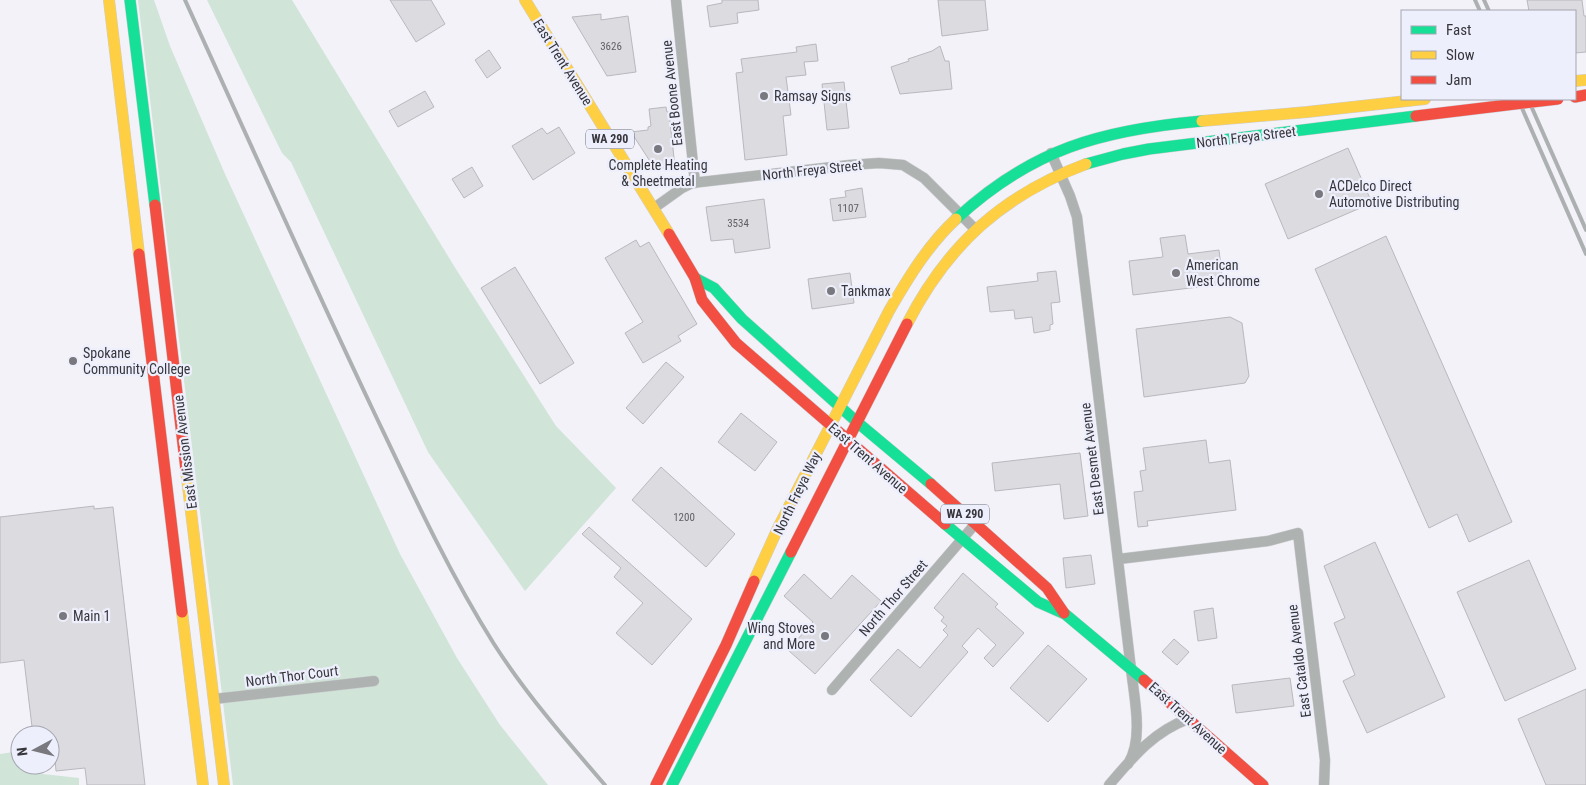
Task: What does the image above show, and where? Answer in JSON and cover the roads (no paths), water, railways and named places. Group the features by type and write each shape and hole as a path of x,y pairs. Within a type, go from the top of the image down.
{"main road":[{"name":"East Mission Avenue","path":"109,0 203,785"},
{"name":"East Mission Avenue","path":"130,0 224,785"},
{"name":"East Trent Avenue","path":"524,0 654,208 695,278 702,300 736,343 1038,602 1065,614 1132,669 1263,785"},
{"name":"North Freya Street","path":"960,214 1000,182 1051,153 1100,136 1196,121 1305,113 1418,100"},
{"name":"North Freya Street","path":"975,229 1012,200 1033,187 1098,160 1146,150 1550,100"},
{"name":"North Freya Way","path":"656,785 726,645 778,528 904,283 931,245 960,214"},
{"name":"North Freya Way","path":"672,785 897,341 927,286 948,258 975,229"},
{"name":"East Trent Avenue","path":"695,278 714,288 742,319 857,422 976,523 1047,588 1065,614"},
{"path":"758,617 765,583 783,542 782,533 778,528"}],"street":[{"name":"East Boone Avenue","path":"676,0 695,183"},
{"name":"East Desmet Avenue","path":"1051,153 1077,217 1132,669 1137,735 1134,753 1128,764"},
{"name":"North Freya Street","path":"654,208 685,186 695,183 879,163 903,165 924,178 975,229"},
{"name":"North Thor Street","path":"832,690 976,523"},
{"name":"East Cataldo Avenue","path":"1119,559 1268,541 1298,533 1325,760 1324,785"},
{"name":"North Thor Court","path":"214,700 374,681"},
{"path":"1109,785 1145,745 1163,730 1188,719"}],"railway":[{"path":"185,0 348,357 460,587 494,644 519,681 605,785"},
{"path":"1475,0 1480,10"},
{"path":"1484,0 1489,10"},
{"path":"1518,100 1586,254"},
{"path":"1528,100 1586,230"}],"place":[{"name":"Ramsay Signs","path":"764,96"},
{"name":"Complete Heating & Sheetmetal","path":"658,149"},
{"name":"ACDelco Direct Automotive Distributing","path":"1319,194"},
{"name":"American West Chrome","path":"1176,273"},
{"name":"Tankmax","path":"831,291"},
{"name":"Spokane Community College","path":"73,361"},
{"name":"Main 1","path":"63,616"},
{"name":"Wing Stoves and More","path":"825,636"}]}
